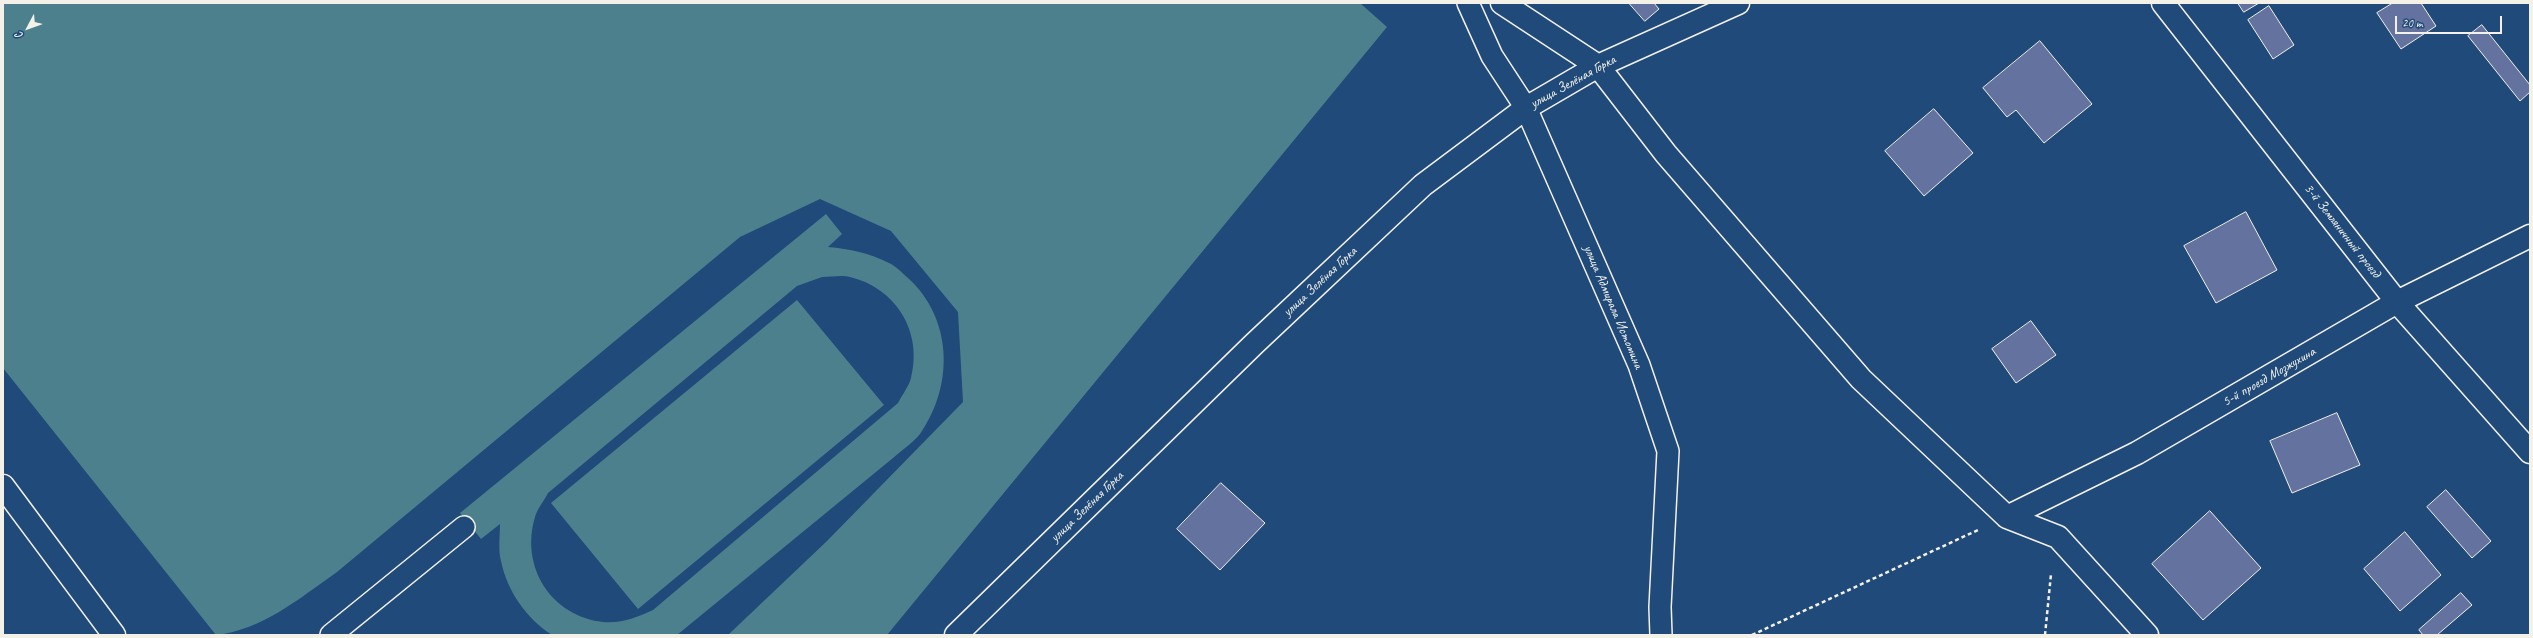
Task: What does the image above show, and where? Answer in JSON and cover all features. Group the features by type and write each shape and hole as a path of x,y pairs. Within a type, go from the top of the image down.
{"street":[{"path":"1502,3 1598,66 1666,154 1861,379 2007,517 2058,536 2147,635"},
{"name":"улица Зелёная Горка","path":"956,635 1254,344 1423,185 1526,108 1598,66 1738,3"},
{"name":"3-й Земляничный проезд","path":"2163,3 2397,302 2530,452"},
{"name":"5-й проезд Мозжухина","path":"2007,517 2137,453 2397,302 2530,236"},
{"path":"3,486 114,635"}],"lane":[{"name":"улица Адмирала Истомина","path":"1468,3 1492,56 1526,108 1639,365 1668,451 1660,607 1661,635"},
{"path":"331,635 464,527"}],"path":[{"path":"1752,635 2007,517"},
{"path":"2045,635 2048,594 2058,536"}],"green space":[{"path":"3,3 1360,3 1387,27 887,635 728,635 827,541 963,402 958,312 891,231 820,199 740,237 337,572 295,602 265,620 233,632 216,635 3,368"},
{"path":"826,214 842,234 828,247 859,252 892,264 923,294 933,312 940,331 944,352 943,372 940,392 932,412 919,435 909,445 677,635 552,635 534,621 526,612 519,603 508,583 500,557 500,524 481,539 460,513","holes":["847,276 866,283 881,291 893,302 902,314 909,329 913,344 914,361 910,381 898,403 653,610 623,621 616,622 603,622 585,618 568,610 555,599 544,586 536,571 532,554 531,536 535,517 548,493 797,286 822,277"]},
{"path":"797,300 884,405 638,609 551,503"}],"building":[{"path":"1629,3 1654,3 1659,9 1645,21"},
{"path":"2238,3 2259,3 2244,12"},
{"path":"2393,3 2421,3 2436,26 2401,49 2377,13"},
{"path":"2269,6 2294,45 2273,59 2248,20"},
{"path":"2482,25 2530,85 2530,92 2520,101 2468,36"},
{"path":"2040,41 2092,104 2044,143 2016,110 2007,117 1983,88"},
{"path":"1934,109 1973,153 1924,196 1885,151"},
{"path":"2246,212 2277,270 2216,303 2184,246"},
{"path":"2031,321 2056,355 2016,383 1992,349"},
{"path":"2337,413 2360,465 2292,493 2270,441"},
{"path":"1221,483 1265,523 1220,570 1177,529"},
{"path":"2446,490 2491,541 2472,558 2427,507"},
{"path":"2210,511 2261,568 2203,620 2152,564"},
{"path":"2405,532 2441,575 2400,611 2364,569"},
{"path":"2461,593 2472,605 2437,635 2423,635 2419,630"}]}
